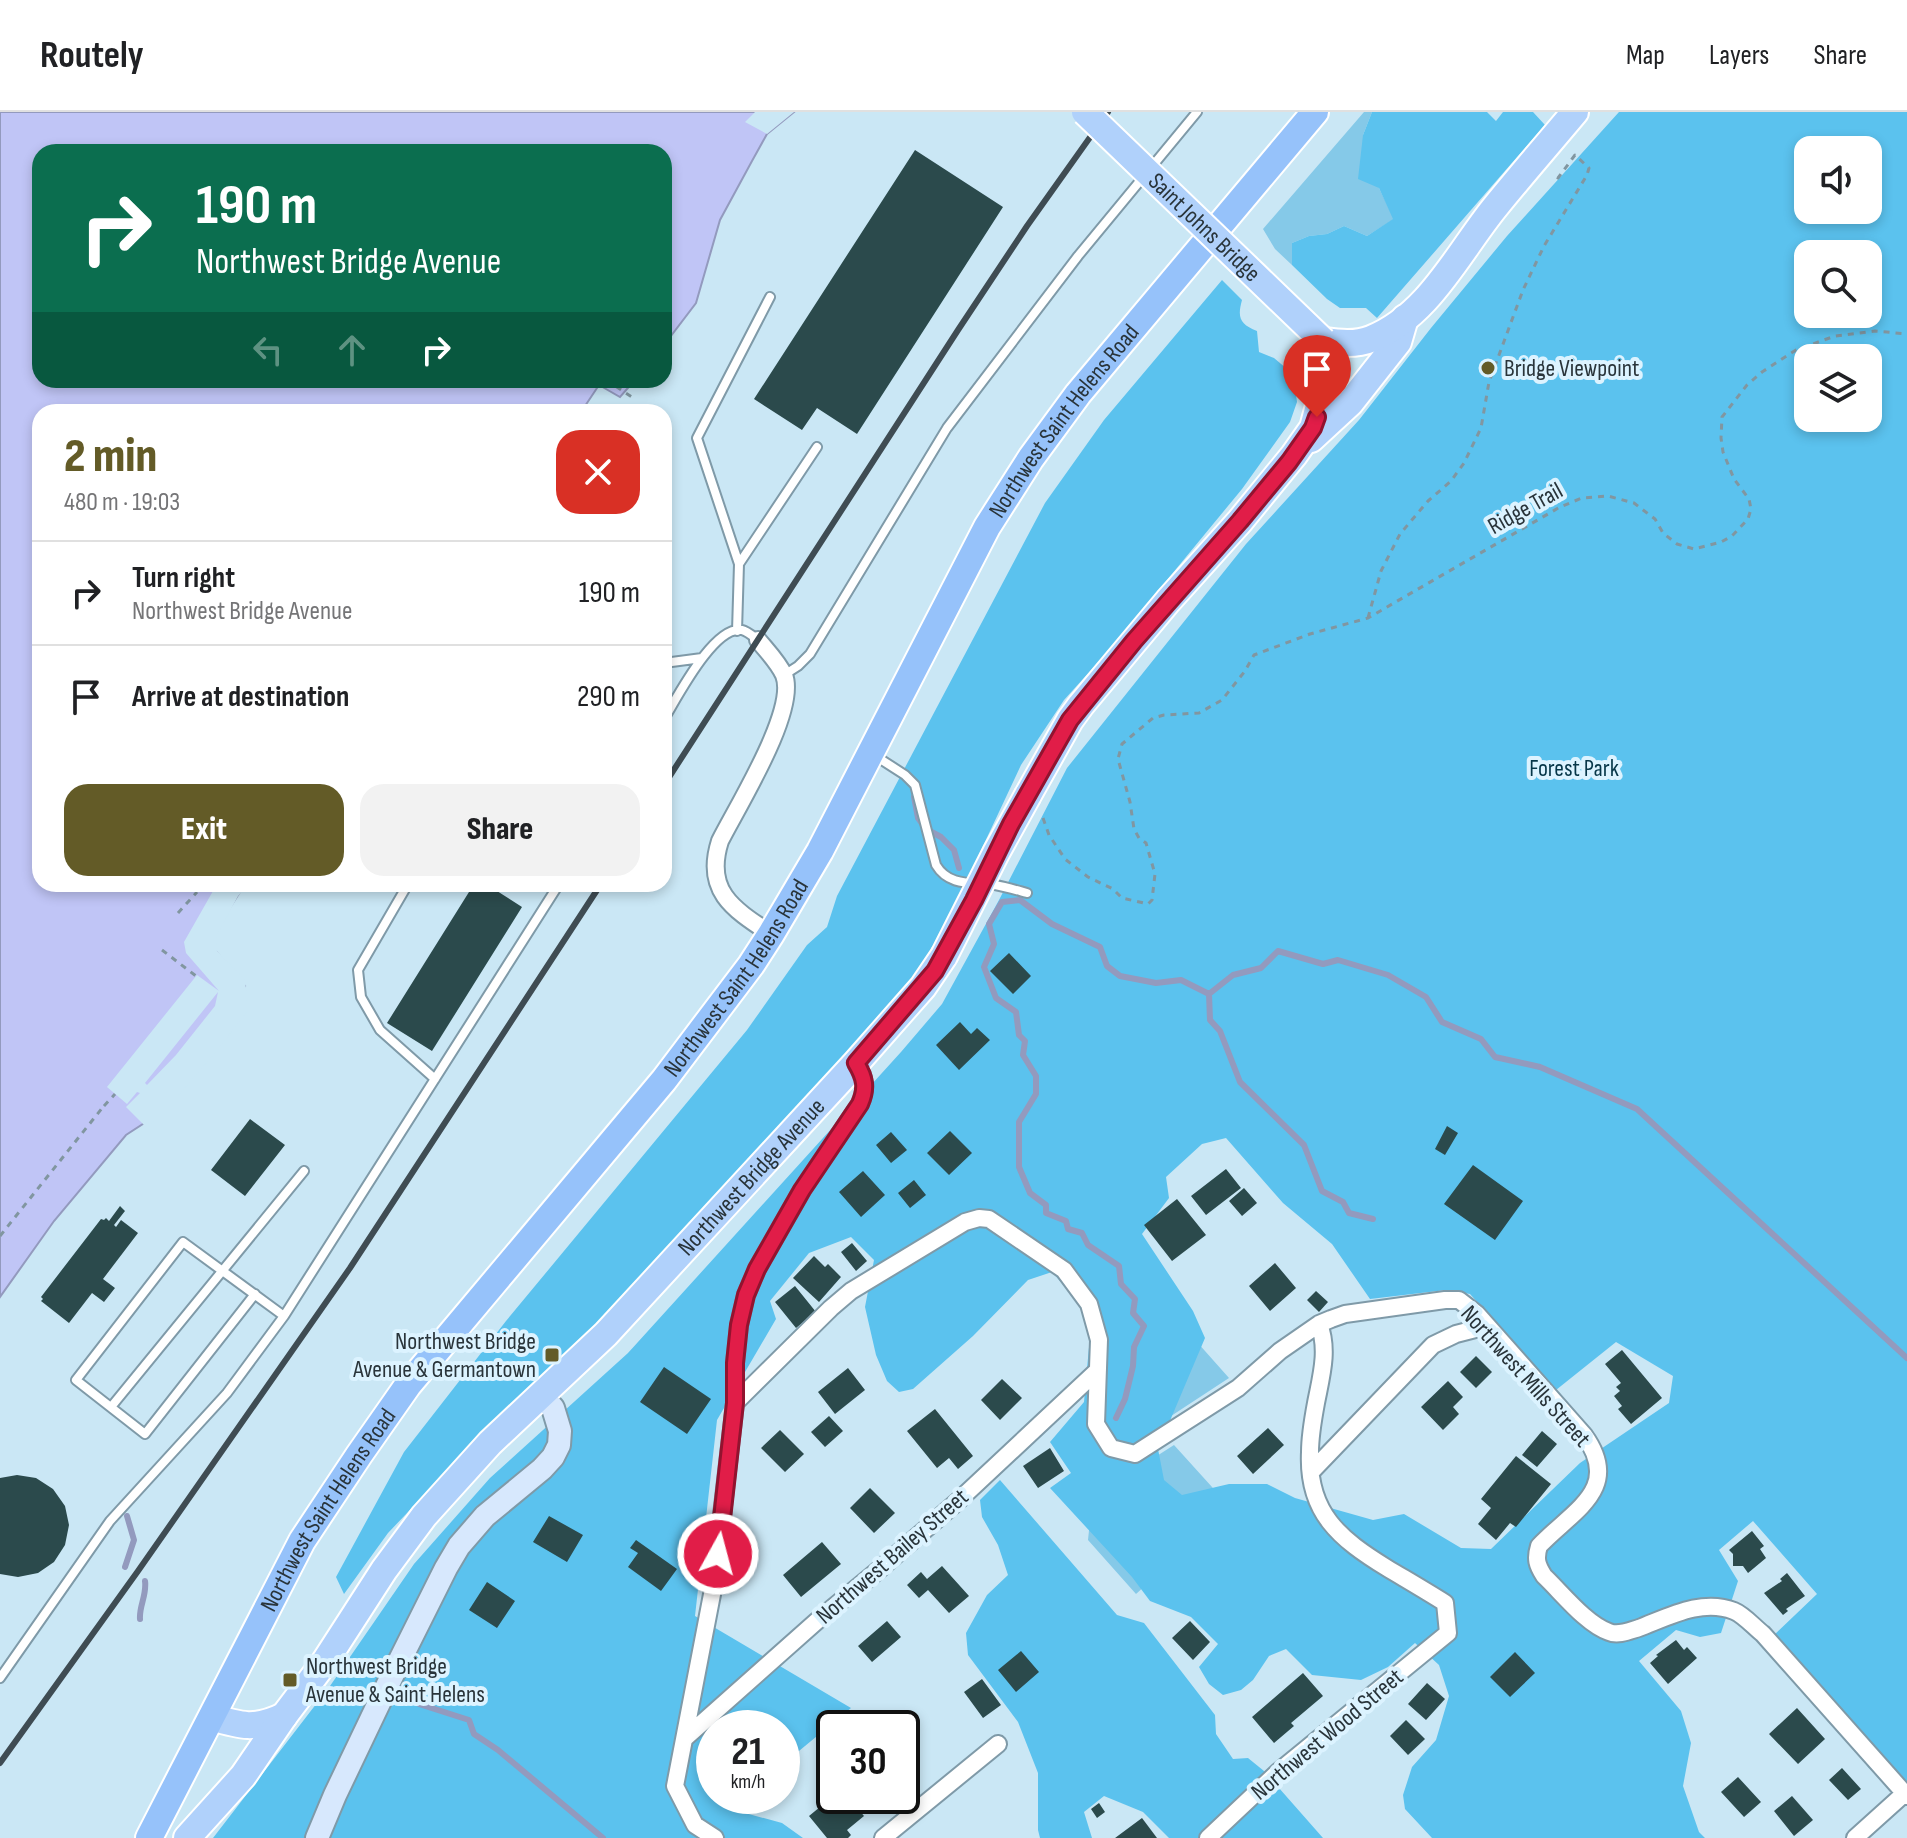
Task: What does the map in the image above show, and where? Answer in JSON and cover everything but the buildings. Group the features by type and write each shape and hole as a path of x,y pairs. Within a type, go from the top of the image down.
{"highway":[{"name":"Northwest Saint Helens Road","path":"149,1838 302,1541 408,1385 664,1080 771,934 820,851 987,527 1031,458 1078,394 1315,112"}],"main road":[{"name":"Saint Johns Bridge","path":"1085,112 1323,341"},
{"name":"Northwest Bridge Avenue","path":"187,1838 243,1776 424,1516 490,1443 606,1334 923,987 944,956 1001,843 1034,802 1070,720 1168,601 1240,521 1313,428 1322,395 1323,341 1354,343 1380,335 1405,318 1429,294 1497,205 1575,112"},
{"name":"Northwest Bridge Avenue","path":"1294,455 1350,403 1398,342 1405,318"},
{"path":"317,1838 389,1682 459,1546 485,1516 553,1457 559,1445 560,1431 553,1408 540,1395"},
{"path":"212,1717 248,1727 267,1724 284,1716"}],"street":[{"path":"758,640 784,675 787,693 785,708 715,855 717,882 730,905 771,934"},
{"path":"715,1838 695,1825 675,1786 714,1584 735,1403 739,1325 746,1295 757,1269 802,1190 860,1104 865,1083 856,1063"},
{"path":"735,1403 851,1291 965,1222 989,1219 1064,1270 1089,1304 1099,1340 1096,1424 1111,1448 1135,1454 1238,1388 1280,1351 1319,1324 1324,1358 1309,1454 1311,1472"},
{"name":"Northwest Mills Street","path":"1319,1324 1345,1314 1445,1300 1459,1300 1477,1314 1584,1435 1596,1455 1599,1476 1591,1496 1539,1546 1536,1556 1544,1576 1594,1625 1614,1634 1698,1608 1736,1611 1763,1634 1906,1794"},
{"path":"1311,1472 1433,1345 1456,1334 1487,1326"},
{"name":"Northwest Bailey Street","path":"684,1739 958,1501 1098,1370"},
{"name":"Northwest Wood Street","path":"1208,1838 1278,1772 1448,1633 1445,1603 1355,1548 1336,1531 1318,1504 1311,1472"},
{"path":"883,1838 998,1744"},
{"path":"1855,1838 1906,1794"}],"lane":[{"path":"784,675 810,654 947,428 1078,256 1197,112"},
{"path":"737,631 739,564 697,438 770,297"},
{"path":"739,564 817,447"},
{"path":"672,706 702,658 719,638 742,630 758,640"},
{"path":"672,662 702,658"},
{"path":"870,752 915,785 940,873 955,882 999,886 1027,893"},
{"path":"403,892 358,970 361,997 380,1030 435,1079"},
{"path":"0,1678 110,1521 227,1393 284,1316 554,892"},
{"path":"111,1407 304,1171"},
{"path":"255,1294 145,1434 76,1380 183,1242 223,1270 255,1294 284,1316"}],"path":[{"path":"1368,618 1381,571 1400,534 1464,463 1481,428 1489,382 1523,290 1544,246 1589,168 1575,155 1558,178 1547,169"},
{"name":"Ridge Trail","path":"1034,802 1049,835 1065,859 1122,898 1148,904 1152,900 1155,874 1146,843 1134,829 1118,759 1122,744 1153,718 1199,713 1222,700 1254,655 1310,634 1368,618 1560,507 1582,498 1608,496 1634,503 1655,519 1663,533 1677,544 1694,549 1721,542 1732,536 1748,519 1751,509 1749,499 1734,479 1721,438 1722,417 1747,385 1796,350 1835,336 1875,331 1907,334"},
{"path":"618,388 635,399"},
{"path":"178,913 197,892"},
{"path":"162,950 196,976"},
{"path":"0,1236 115,1094"}],"shaded area":[{"path":"0,112 794,112 767,134 720,220 696,303 672,334 672,144 32,144 32,388 597,388 586,404 32,404 32,892 240,892 212,936 213,948 245,986 152,1118 126,1135 54,1221 0,1297"},
{"path":"1364,112 1372,112 1363,135 1379,188 1394,219 1367,236 1344,226 1292,243 1292,265 1275,249 1263,229"},
{"path":"604,388 628,388 620,397"},
{"path":"1181,1324 1229,1378 1136,1439"},
{"path":"1174,1445 1231,1508 1136,1594 1088,1540 1090,1521 1138,1468"}],"green space":[{"path":"1372,112 1487,112 1496,121 1503,112 1533,112 1545,125 1377,318 1366,308 1340,308 1292,265 1292,243 1344,226 1367,236 1393,219 1379,188 1358,179 1363,135"},
{"name":"Forest Park","path":"1619,112 1907,112 1907,1785 1869,1768 1772,1637 1817,1594 1753,1521 1719,1550 1738,1581 1721,1633 1700,1637 1676,1630 1639,1661 1681,1711 1691,1743 1683,1786 1699,1832 1705,1838 1432,1838 1405,1809 1403,1795 1412,1767 1436,1740 1449,1696 1439,1665 1415,1643 1388,1667 1361,1680 1312,1675 1286,1649 1269,1656 1253,1680 1241,1690 1223,1695 1209,1684 1199,1667 1218,1644 1191,1617 1150,1601 1132,1577 1050,1488 1071,1473 1050,1442 1084,1402 1090,1336 1082,1306 1052,1272 1028,1280 973,1336 913,1389 899,1392 887,1381 876,1355 865,1307 874,1260 851,1237 809,1253 770,1301 776,1319 717,1420 695,1616 851,1708 816,1710 816,1737 800,1750 800,1710 696,1710 696,1814 749,1814 782,1823 803,1838 213,1838 330,1686 414,1564 490,1478 628,1353 942,1004 1067,768 1246,544 1359,420 1507,236","holes":["1226,1138 1283,1203 1332,1244 1370,1299 1446,1290 1470,1294 1556,1390 1616,1342 1673,1376 1669,1403 1580,1463 1491,1549 1461,1548 1404,1514 1373,1520 1295,1498 1267,1484 1229,1484 1182,1495 1164,1480 1158,1449 1205,1338 1193,1311 1142,1234 1169,1198 1166,1177 1202,1144"]},
{"path":"1222,280 1242,300 1241,320 1257,331 1259,352 1274,358 1293,374 1297,402 1290,422 1242,489 1064,700 1021,765 937,944 902,992 602,1327 447,1471 388,1533 344,1594 336,1577 404,1452 506,1321 747,1030 807,945 827,927 837,896 1045,503 1104,420"},
{"path":"1000,1480 1117,1615 1144,1623 1215,1715 1216,1734 1233,1759 1248,1758 1264,1771 1323,1838 1169,1838 1143,1812 1104,1796 1084,1812 1092,1838 1040,1838 1038,1773 1018,1722 968,1655 966,1633 987,1595 1008,1575 998,1545 982,1517 980,1500"}],"pier":[{"path":"755,112 794,112 767,134 745,122"},
{"path":"212,892 242,892 216,937 217,951 245,980 246,1013 177,1097 146,1127 126,1107 140,1093 137,1092 127,1104 107,1087 197,975 219,991 186,953 184,942","holes":["218,992 215,1006 176,1055 147,1085 145,1083"]}],"waterway":[{"path":"914,797 918,818 926,829 941,837 954,850 959,868"},
{"path":"1116,1418 1125,1399 1134,1347 1144,1326 1133,1313 1135,1299 1121,1284 1119,1266 1088,1245 1082,1233 1068,1229 1066,1221 1046,1213 1046,1205 1030,1193 1019,1167 1019,1122 1036,1094 1036,1076 1023,1055 1025,1041 1019,1035 1016,1012 996,998 984,967 994,944 989,924 1002,902 1020,900 1052,924 1100,947 1107,966 1120,976 1156,983 1181,980 1209,994"},
{"path":"1209,994 1233,975 1261,968 1278,951 1323,964 1338,960 1388,975 1426,997 1442,1022 1481,1039 1495,1057 1540,1067 1637,1109 1907,1358"},
{"path":"1209,994 1210,1020 1220,1031 1240,1082 1304,1145 1322,1191 1343,1202 1349,1213 1373,1219"},
{"path":"125,1567 134,1540 127,1516"},
{"path":"140,1619 145,1581"},
{"path":"344,1667 355,1671"},
{"path":"419,1704 469,1720 474,1734 498,1750 603,1838"}],"railway":[{"path":"672,773 958,330 1108,112"},
{"path":"0,1763 350,1268 596,892"}],"place":[{"name":"Bridge Viewpoint","path":"1488,368"},
{"name":"Northwest Bridge Avenue & Germantown","path":"552,1355"},
{"name":"Northwest Bridge Avenue & Saint Helens","path":"290,1680"}],"route":[{"path":"718,1554 735,1403 739,1325 746,1295 757,1269 802,1190 860,1104 865,1083 856,1063 935,971 1011,824 1070,720 1289,462 1313,428 1317,417"}]}
